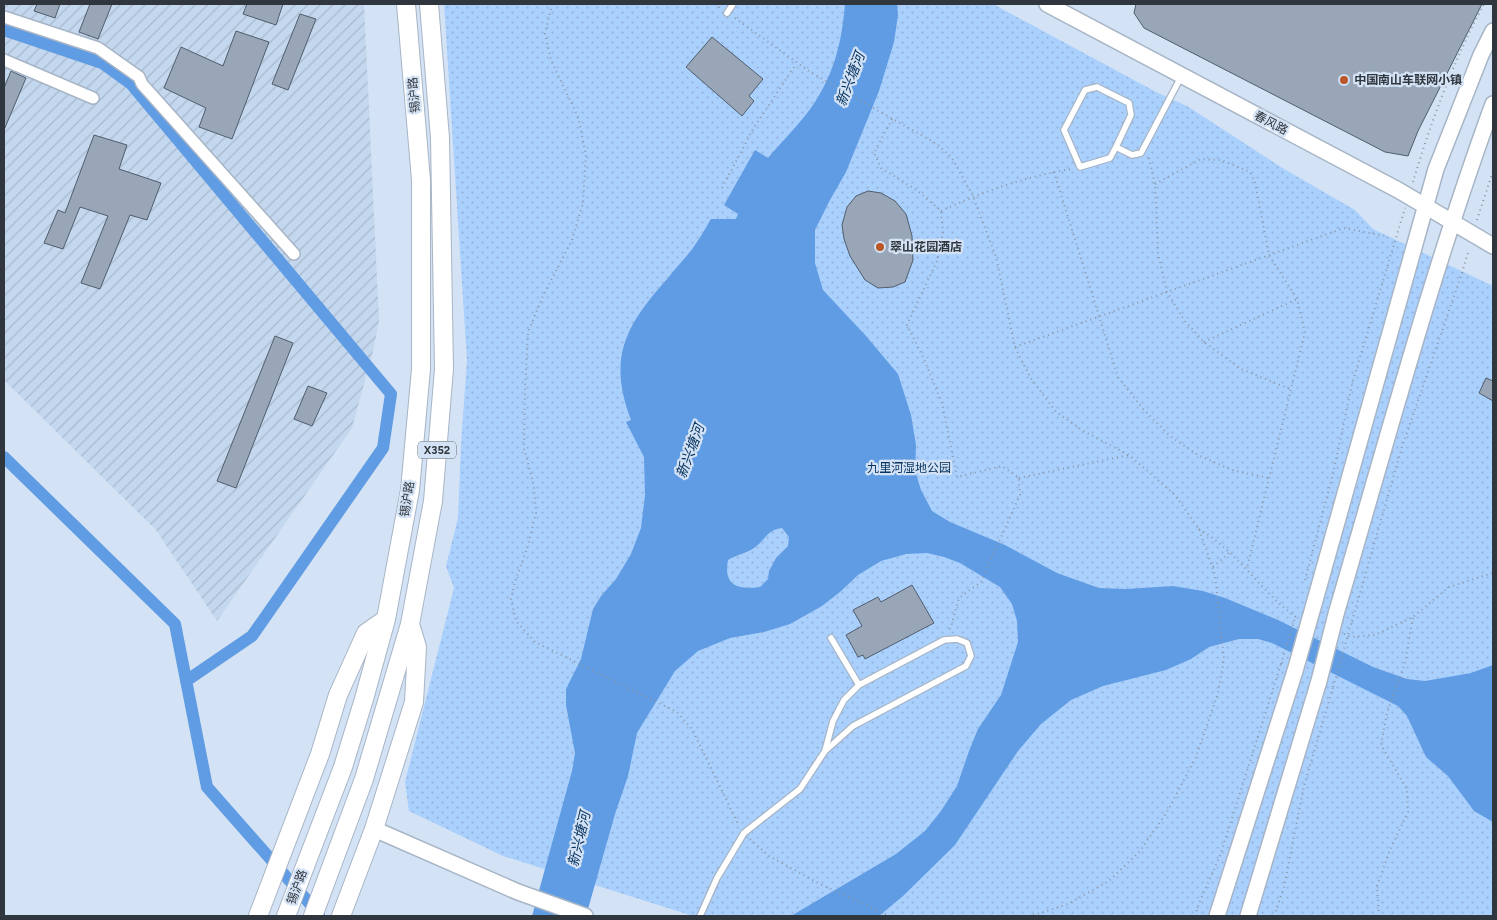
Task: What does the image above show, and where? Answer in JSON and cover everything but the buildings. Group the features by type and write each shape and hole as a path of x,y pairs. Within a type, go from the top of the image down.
{"main road":[{"name":"锡沪路","path":"286,916 343,767 364,699 386,619 410,490 422,369 421,180 406,4"},
{"name":"锡沪路","path":"313,916 364,779 410,624 432,501 444,369 440,138 429,4"},
{"name":"春风路","path":"1047,4 1409,196 1493,246"},
{"path":"1217,916 1296,671 1436,169 1481,55 1493,30"},
{"path":"1248,916 1326,684 1336,614 1452,222 1493,104"},
{"path":"258,916 320,754 338,695 366,633 386,619"},
{"path":"344,910 374,829 414,702 417,647 410,624"},
{"path":"374,829 518,892 585,916"}],"street":[{"path":"4,17 98,48 139,77 142,84 294,254"},
{"path":"4,60 93,98"}],"lane":[{"path":"727,13 733,4"},
{"path":"1116,147 1132,155 1141,152 1182,75"},
{"path":"1097,87 1129,104 1131,115 1116,147 1110,158 1080,167 1064,130 1085,90 1097,87"},
{"path":"832,638 859,685"},
{"path":"700,916 717,878 744,833 800,789 825,751 853,726 966,666 971,656 967,643 957,639 944,640 859,685 844,700 833,721 825,751"}],"path":[{"path":"552,4 545,34 551,60 578,116 586,155 583,203 572,240 542,298 528,332 524,389 524,448 534,487 536,514 511,599 516,621 535,642 676,712 692,729 744,833 769,856 820,884 890,916"},
{"path":"715,4 810,72 937,144 952,158 973,196 996,257 1015,347 1030,377 1056,412 1085,432 1129,454 1175,495 1199,529 1213,567 1224,659 1218,693 1196,757 1167,812 1140,851 1109,881 1068,904 1031,916"},
{"path":"1306,579 1333,474 1352,384 1409,196 1444,95 1472,26 1484,4"},
{"path":"722,188 753,129 796,62"},
{"path":"892,119 874,152 881,168 918,191 941,211 943,233 937,261 907,325 924,359 942,403 957,477 1002,466 1019,478 1129,454"},
{"path":"1141,152 1150,159 1155,184 1158,253 1167,292 1184,320 1204,342 1241,369 1290,389"},
{"path":"1155,184 1201,160 1221,160 1250,172 1255,182 1269,255 1297,299 1305,332 1246,568"},
{"path":"941,211 973,196 1054,172 1080,167"},
{"path":"1274,916 1284,887 1326,684 1352,621 1402,447 1462,273 1484,194 1493,171"},
{"path":"1054,172 1118,377 1144,410 1170,436 1198,455 1232,470 1268,478"},
{"path":"1015,347 1344,228 1385,236"},
{"path":"1204,342 1297,299"},
{"path":"944,640 952,623 959,598 981,582 1020,495 1019,478"},
{"path":"1213,567 1230,552"},
{"path":"1195,916 1220,856 1298,608"},
{"path":"1379,916 1377,886 1390,850 1408,812 1407,789 1381,744 1387,713 1405,663 1413,617"}],"shaded area":[{"path":"4,4 364,4 379,321 373,351 352,428 217,621 156,530 4,380"}],"green space":[{"name":"九里河湿地公园","path":"444,4 993,4 1158,93 1187,106 1284,169 1355,210 1373,229 1493,286 1493,916 693,916 503,856 409,811 405,782 454,588 446,566 458,518 467,360"}],"water":[{"name":"新兴塘河","path":"845,4 897,4 898,15 894,42 879,91 846,172 815,230 815,263 823,290 898,374 911,415 916,445 915,471 921,490 932,511 950,522 1005,545 1057,573 1099,588 1126,589 1173,586 1203,591 1278,620 1373,667 1407,679 1425,681 1471,673 1493,665 1493,822 1474,811 1448,776 1426,757 1407,716 1398,706 1272,643 1258,639 1239,639 1209,647 1191,659 1166,670 1103,686 1071,700 1041,724 1018,751 955,845 903,896 879,916 791,916 896,854 925,831 957,786 978,729 1001,695 1018,642 1017,621 1012,604 1000,587 960,563 944,557 927,553 906,554 881,561 858,575 822,606 790,624 764,632 730,638 698,651 675,671 637,733 628,776 615,814 586,916 532,916 572,771 575,753 566,705 566,689 581,659 593,609 601,596 616,579 631,554 641,528 645,495 644,457 626,422 631,420 624,398 621,378 621,360 625,343 641,311 701,237 711,219 736,219 738,214 724,205 755,150 768,158 815,102 828,79 836,55","holes":["782,528 789,537 788,546 776,558 769,571 768,579 760,587 739,587 730,581 727,569 728,560 754,548 769,533 777,529"]}],"waterway":[{"path":"4,30 102,63 131,84 391,394 383,448 252,636 186,681"},
{"path":"4,457 175,624 207,787 319,914"}],"place":[{"name":"中国南山车联网小镇","path":"1344,80"},
{"name":"翠山花园酒店","path":"880,247"}]}
